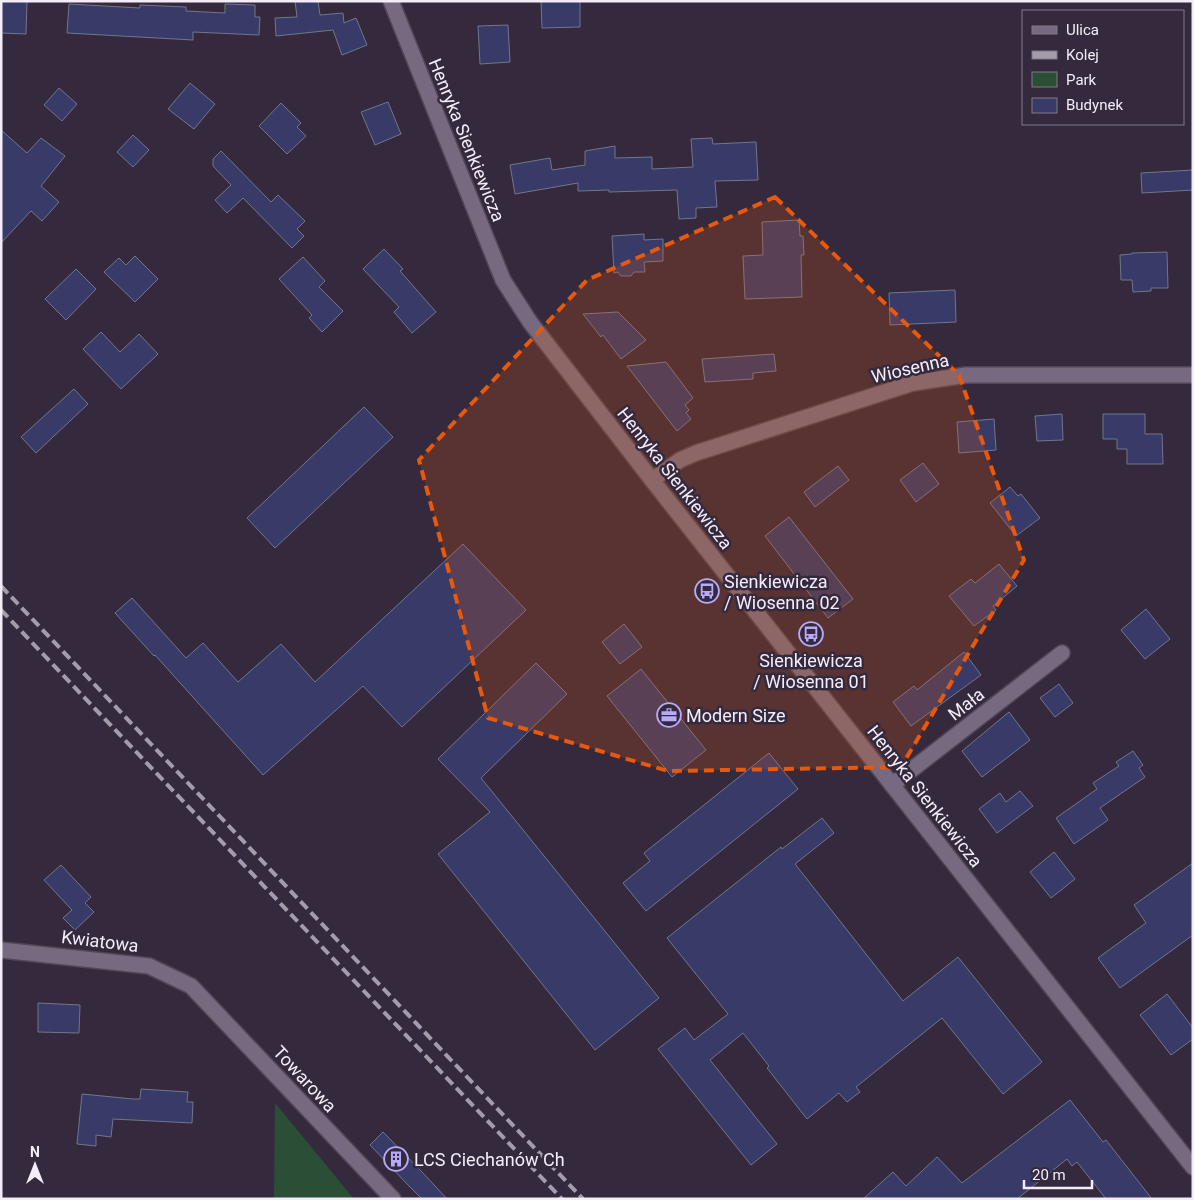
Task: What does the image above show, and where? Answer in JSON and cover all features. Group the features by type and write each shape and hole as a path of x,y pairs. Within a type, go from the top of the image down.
{"street":[{"name":"Henryka Sienkiewicza","path":"390,1 503,280 530,322 652,480 1193,1167"},
{"name":"Wiosenna","path":"652,480 680,460 696,453 914,384 966,375 1193,375"},
{"name":"Mała","path":"892,785 1062,653"},
{"name":"Kwiatowa","path":"1,950 149,966 191,986"},
{"name":"Towarowa","path":"191,986 393,1199"}],"highlighted area":[{"path":"775,197 959,375 1024,560 901,767 668,771 488,718 419,460 587,280"}],"green space":[{"path":"275,1103 354,1199 274,1199"}],"building":[{"path":"1,1 27,1 26,34 1,33"},
{"path":"295,1 318,1 320,15 343,13 344,23 356,18 367,45 342,55 333,30 276,36 275,18 297,17"},
{"path":"541,1 580,1 580,27 542,28"},
{"path":"69,4 140,8 140,5 186,7 186,11 225,13 225,4 255,5 255,17 260,17 259,35 193,32 193,40 67,33"},
{"path":"508,25 510,62 480,64 478,26"},
{"path":"190,83 215,104 194,129 168,109"},
{"path":"59,88 77,104 62,121 44,105"},
{"path":"388,102 401,134 375,145 361,112"},
{"path":"281,103 301,123 297,127 306,136 287,154 259,126"},
{"path":"1,130 27,153 41,138 65,156 41,186 59,202 42,221 31,211 1,243"},
{"path":"133,135 149,150 133,167 117,152"},
{"path":"712,138 713,144 756,142 758,180 715,181 717,207 696,208 696,218 679,219 677,190 578,191 578,183 515,194 510,165 550,158 552,170 585,165 585,151 615,146 615,158 652,157 652,169 693,167 691,139"},
{"path":"221,151 271,202 278,195 305,221 297,229 304,236 292,248 243,198 227,213 215,200 231,185 213,166 213,159"},
{"path":"1193,170 1193,190 1142,193 1141,173"},
{"path":"799,220 800,236 803,236 804,255 801,255 802,297 745,299 743,256 763,255 762,222"},
{"path":"644,234 644,240 663,239 663,261 644,262 645,272 634,272 631,276 621,276 618,272 614,273 612,236"},
{"path":"384,249 403,269 400,271 436,312 412,333 394,312 399,307 363,269"},
{"path":"1167,252 1168,288 1151,288 1151,291 1133,292 1132,280 1121,280 1120,255"},
{"path":"135,256 158,279 135,302 104,272 119,258 126,265"},
{"path":"303,257 325,281 319,287 343,311 322,332 309,318 312,315 279,279"},
{"path":"76,269 96,289 66,320 45,299"},
{"path":"955,290 956,322 890,325 889,293"},
{"path":"618,312 646,340 621,359 603,335 601,337 583,314"},
{"path":"101,332 120,352 139,334 158,354 121,389 83,349"},
{"path":"774,354 776,371 753,373 753,379 705,382 702,359"},
{"path":"666,362 693,398 685,405 689,410 686,413 691,419 677,431 627,366"},
{"path":"74,389 88,404 36,453 21,437"},
{"path":"364,407 393,437 275,548 247,518"},
{"path":"1062,414 1063,440 1037,441 1035,416"},
{"path":"1103,414 1145,414 1145,434 1162,434 1163,464 1127,464 1127,449 1117,449 1117,439 1103,439"},
{"path":"994,419 996,450 959,453 957,422"},
{"path":"923,463 939,484 916,502 900,480"},
{"path":"838,466 849,480 815,507 804,492"},
{"path":"1010,487 1018,496 1021,494 1040,518 1016,536 990,503"},
{"path":"789,517 853,599 828,618 765,536"},
{"path":"463,544 526,610 402,727 363,686 263,775 115,613 132,598 186,658 203,643 238,682 281,644 315,682"},
{"path":"999,564 1017,586 993,606 996,610 974,626 949,596 971,579 975,583"},
{"path":"1146,609 1170,639 1145,659 1121,630"},
{"path":"624,624 642,647 620,664 602,642"},
{"path":"964,652 981,675 911,726 893,702 914,686 917,690"},
{"path":"536,663 567,694 481,778 659,998 595,1050 438,854 490,812 438,759"},
{"path":"641,669 706,750 672,777 607,696"},
{"path":"1059,684 1073,703 1055,717 1040,698"},
{"path":"1009,712 1030,740 982,777 962,751"},
{"path":"1133,751 1143,765 1139,768 1145,777 1100,808 1108,820 1074,844 1056,818 1097,789 1093,783 1119,766 1116,762"},
{"path":"769,753 798,789 646,911 623,883 650,861 644,853"},
{"path":"1020,791 1033,806 997,833 979,809 1000,793 1006,802"},
{"path":"822,818 834,833 795,864 903,1001 958,957 1042,1062 1003,1094 942,1018 856,1087 860,1092 847,1102 839,1093 807,1119 767,1068 769,1066 743,1033 710,1060 777,1144 751,1165 658,1049 685,1028 694,1040 728,1014 667,938 781,847 782,849"},
{"path":"1054,852 1075,879 1051,898 1030,872"},
{"path":"1193,863 1193,935 1120,988 1098,958 1146,923 1134,905"},
{"path":"61,865 91,897 85,903 94,912 75,930 63,918 72,910 44,880"},
{"path":"1167,994 1193,1028 1193,1039 1171,1055 1140,1015"},
{"path":"38,1003 80,1005 79,1033 38,1032"},
{"path":"141,1089 188,1092 187,1102 193,1102 192,1123 113,1119 111,1137 96,1135 96,1146 77,1144 82,1094 140,1099"},
{"path":"1070,1100 1103,1142 1106,1140 1152,1199 1106,1199 1077,1162 1072,1166 1067,1159 1017,1199 863,1199 893,1172 906,1186 937,1157 962,1183"},
{"name":"LCS Ciechanów Ch","path":"383,1132 447,1199 422,1199 409,1186 370,1145"}],"railway":[{"path":"1,586 583,1199"},
{"path":"1,610 562,1199"}],"place":[{"name":"Sienkiewicza / Wiosenna 02","path":"707,591"},
{"name":"Sienkiewicza / Wiosenna 01","path":"811,634"},
{"name":"Modern Size","path":"669,715"},
{"name":"LCS Ciechanów Ch","path":"396,1159"}]}
